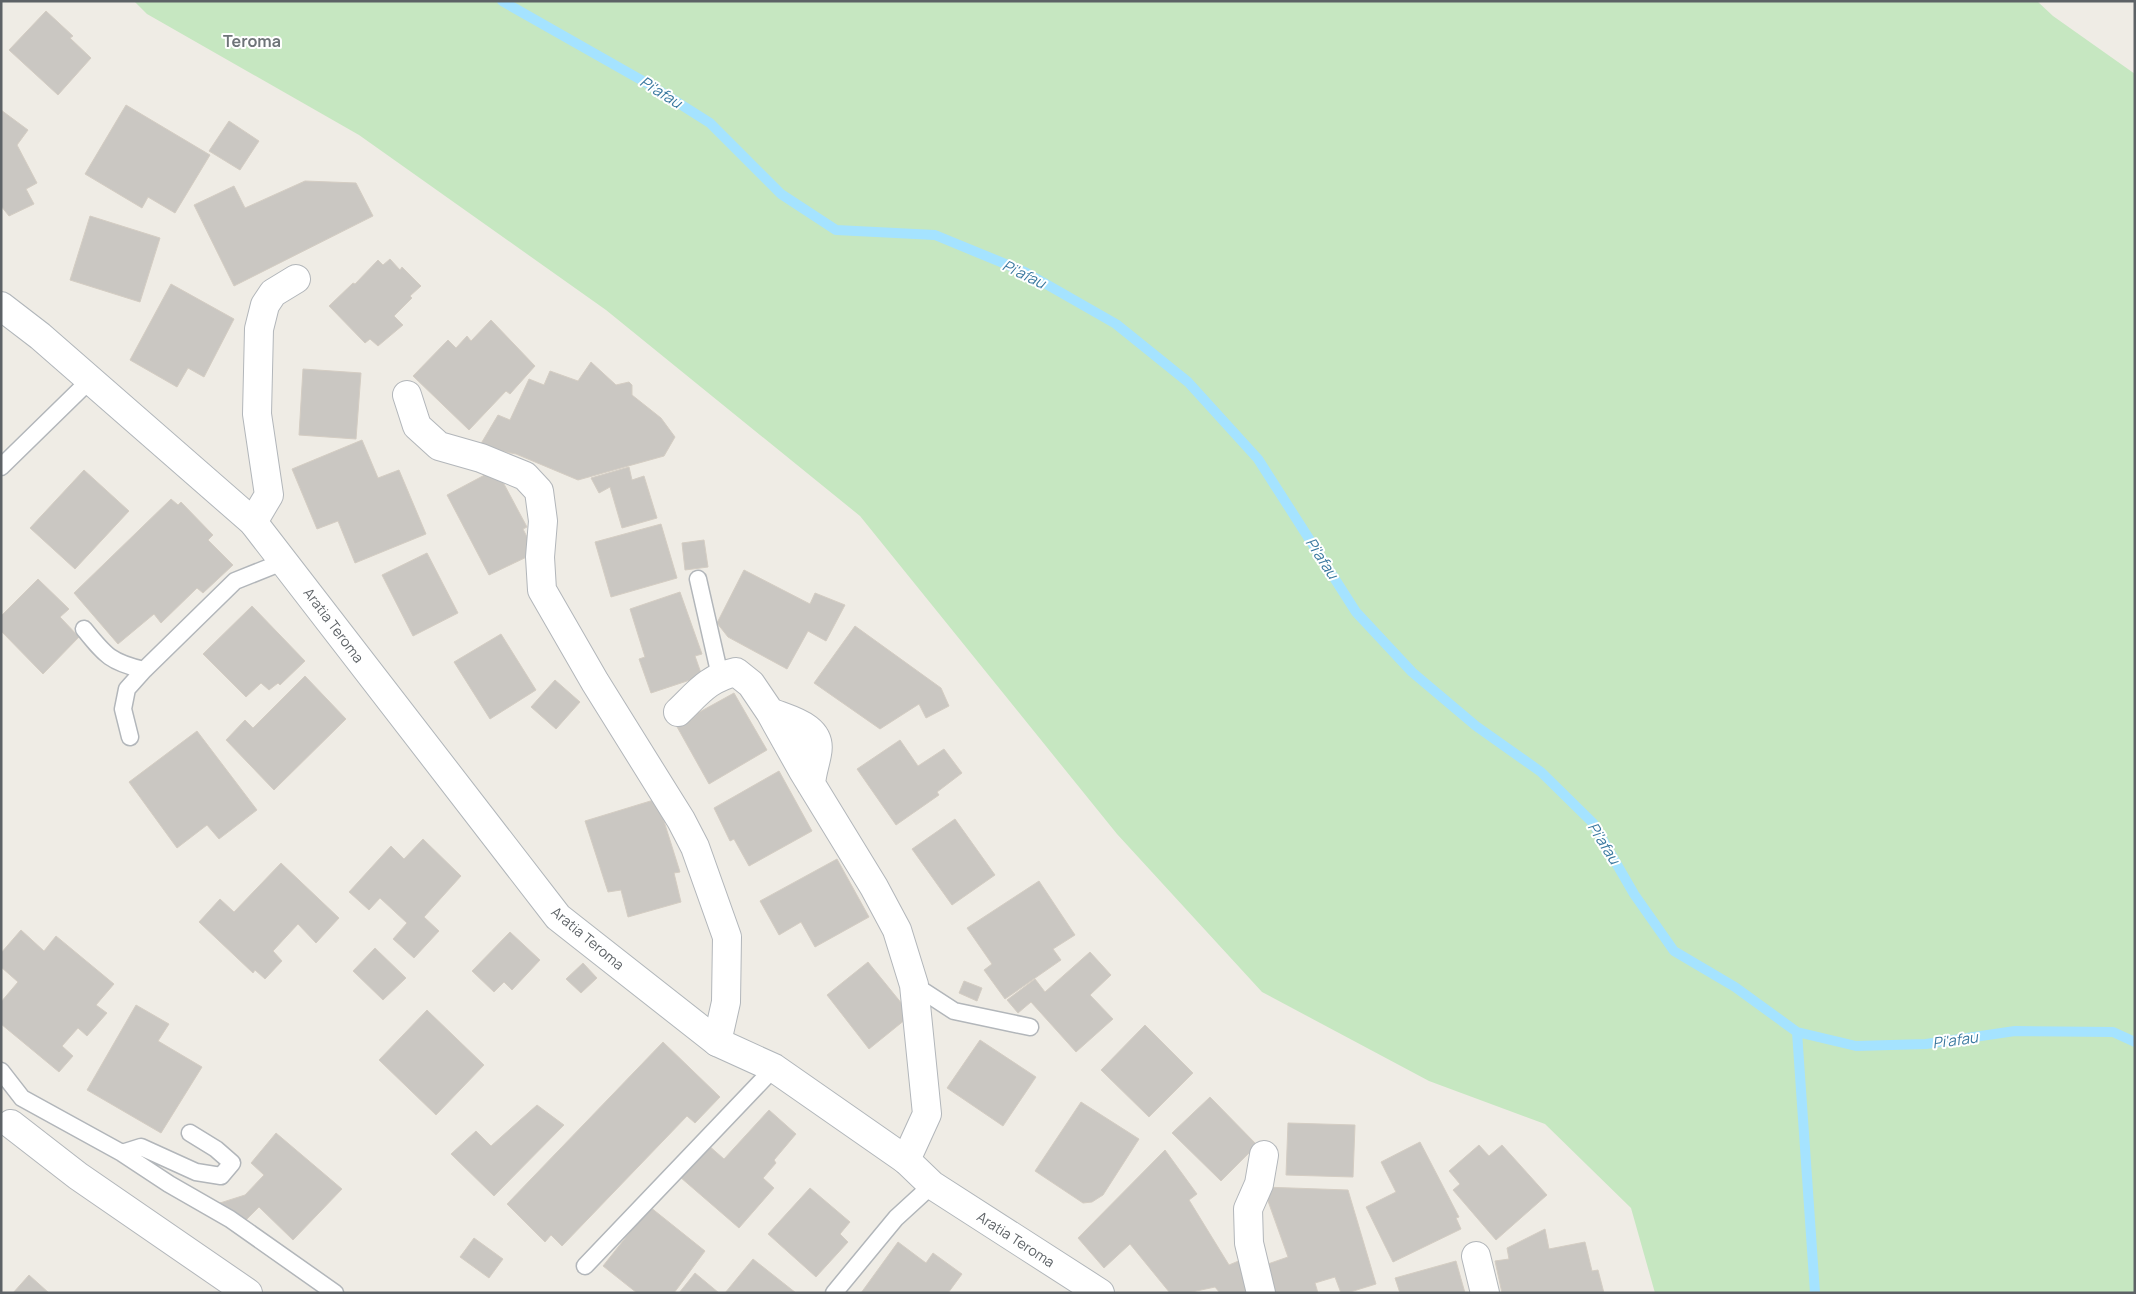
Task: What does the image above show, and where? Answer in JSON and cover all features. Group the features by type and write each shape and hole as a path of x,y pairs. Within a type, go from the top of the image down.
{"street":[{"path":"253,522 269,495 258,414 259,329 264,305 273,293 296,279"},
{"name":"Aratia Teroma","path":"1,306 40,336 253,522 558,917 717,1042 774,1068 906,1160 932,1185 1100,1293"},
{"path":"407,396 417,426 439,446 482,458 525,476 539,491 543,521 540,557 542,590 595,682 681,820 695,847 727,937 726,1002 717,1042"},
{"path":"678,712 703,687 720,676 736,672 751,684 770,712 811,784 874,887 897,930 914,985 927,1114 906,1160"},
{"path":"6,1121 78,1176 248,1293"},
{"path":"1261,1293 1249,1243 1248,1209 1260,1184 1264,1155"},
{"path":"1476,1256 1485,1293"}],"lane":[{"path":"1,467 90,380"},
{"path":"130,737 123,708 127,689 235,581 285,561"},
{"path":"698,579 720,676"},
{"path":"84,629 106,656 123,665 144,670"},
{"path":"914,985 954,1011 1030,1027"},
{"path":"585,1266 774,1068"},
{"path":"1,1071 22,1098 122,1153 169,1184 230,1219 335,1293"},
{"path":"6,1121 22,1098"},
{"path":"122,1153 141,1147 196,1172 221,1176 232,1163 216,1149 190,1133"},
{"path":"834,1293 896,1218 932,1185"}],"green space":[{"path":"134,1 2037,1 2053,16 2135,74 2135,1293 1655,1293 1631,1208 1545,1124 1429,1081 1262,992 1117,834 860,516 606,310 359,135 147,14"}],"building":[{"path":"46,11 73,36 70,38 91,58 58,95 9,50"},
{"path":"126,105 210,155 175,213 148,197 142,208 85,174"},
{"path":"1,110 28,130 17,145 37,183 26,189 34,204 9,216 1,206"},
{"path":"229,121 259,141 240,170 209,151"},
{"path":"305,181 356,183 373,216 234,286 194,205 234,186 245,208"},
{"path":"90,216 160,238 140,302 70,280"},
{"path":"390,259 400,270 402,267 421,286 394,316 403,325 378,346 370,339 365,343 329,306 353,283 355,284 378,260 383,265"},
{"path":"171,284 234,319 204,377 188,368 177,387 130,360"},
{"path":"491,320 535,366 510,394 506,391 469,430 413,376 448,340 456,348 467,336 471,341"},
{"path":"591,362 616,385 629,382 632,385 632,395 661,418 675,437 664,456 578,480 516,454 479,447 498,415 510,420 529,379 544,385 550,371 578,381"},
{"path":"303,369 361,373 356,439 299,435"},
{"path":"362,440 378,478 399,470 426,534 355,563 338,521 317,529 292,469"},
{"path":"629,467 632,480 644,476 657,518 622,528 610,487 599,493 591,478"},
{"path":"496,469 527,527 523,529 535,553 489,575 447,495"},
{"path":"84,470 129,511 75,569 30,528"},
{"path":"171,499 178,505 181,502 213,535 208,540 233,565 203,593 197,588 161,623 154,614 118,644 74,593"},
{"path":"661,524 677,578 611,597 595,542"},
{"path":"704,540 708,567 685,570 682,543"},
{"path":"427,553 458,613 413,636 382,575"},
{"path":"744,570 810,604 815,593 845,605 826,641 808,631 787,669 728,637 717,623"},
{"path":"38,579 69,609 60,617 79,637 43,674 1,631 1,616"},
{"path":"680,592 702,654 695,656 702,676 651,693 639,659 645,657 630,609"},
{"path":"252,606 305,661 280,685 278,683 269,690 261,683 246,697 203,654"},
{"path":"855,626 941,688 949,706 926,718 919,704 880,729 814,683"},
{"path":"501,634 536,690 490,719 454,662"},
{"path":"305,676 346,719 274,790 226,740 245,720 253,728"},
{"path":"555,680 580,702 556,729 531,707"},
{"path":"734,693 767,750 709,784 676,725"},
{"path":"197,731 257,810 219,839 207,825 177,848 129,782"},
{"path":"900,740 918,766 944,749 962,773 937,792 939,795 896,825 857,769"},
{"path":"779,771 812,831 749,866 734,839 730,841 714,808"},
{"path":"657,799 680,872 674,873 681,902 628,917 621,890 608,892 585,821"},
{"path":"955,819 995,875 952,905 912,849"},
{"path":"423,839 461,876 424,917 439,931 414,958 393,939 407,923 380,898 369,910 349,892 391,846 404,859"},
{"path":"837,859 869,917 815,947 801,922 779,935 760,901"},
{"path":"281,863 339,918 316,943 298,924 273,951 282,961 265,979 255,970 253,973 199,922 220,899 234,912"},
{"path":"1039,881 1075,935 1053,949 1061,960 1005,999 984,970 992,964 967,928"},
{"path":"21,930 44,951 56,936 114,984 96,1005 107,1013 87,1036 78,1028 62,1046 73,1056 59,1072 1,1024 1,1002 18,982 1,967 1,953"},
{"path":"510,932 540,960 512,990 504,982 494,992 472,971"},
{"path":"375,948 406,978 383,1000 353,971"},
{"path":"1090,952 1111,975 1090,995 1113,1019 1076,1052 1031,1002 1018,1013 1007,1000 1035,979 1045,992"},
{"path":"868,962 911,1015 869,1049 827,995"},
{"path":"583,963 597,978 581,993 566,979"},
{"path":"964,981 982,988 977,1001 959,993"},
{"path":"136,1005 169,1024 158,1041 202,1067 161,1133 87,1090"},
{"path":"427,1010 484,1065 436,1115 379,1060"},
{"path":"1145,1025 1193,1073 1149,1117 1101,1070"},
{"path":"980,1040 1036,1077 1003,1126 947,1088"},
{"path":"663,1042 720,1097 695,1123 687,1116 562,1246 551,1235 545,1242 507,1204"},
{"path":"1210,1097 1257,1145 1221,1181 1172,1133"},
{"path":"1081,1102 1139,1139 1103,1195 1092,1202 1083,1203 1035,1171"},
{"path":"537,1105 564,1125 494,1196 451,1154 476,1131 491,1146"},
{"path":"769,1110 796,1134 774,1160 776,1163 763,1178 774,1188 739,1228 680,1177 708,1145 724,1159"},
{"path":"1288,1123 1355,1125 1353,1177 1286,1175"},
{"path":"276,1133 342,1189 293,1240 259,1207 246,1220 220,1203 245,1195 264,1175 251,1163"},
{"path":"1420,1142 1459,1217 1456,1218 1461,1229 1393,1262 1366,1207 1396,1192 1381,1162"},
{"path":"1479,1145 1489,1156 1502,1145 1547,1195 1496,1240 1453,1190 1460,1184 1449,1171"},
{"path":"1165,1150 1197,1194 1189,1200 1229,1265 1241,1260 1249,1293 1220,1293 1215,1287 1187,1293 1170,1293 1130,1244 1104,1268 1078,1238"},
{"path":"1263,1187 1348,1190 1376,1284 1341,1293 1335,1277 1315,1283 1318,1293 1275,1293 1265,1265 1288,1257"},
{"path":"810,1188 850,1222 840,1234 848,1242 816,1277 768,1234"},
{"path":"650,1207 705,1251 674,1293 637,1293 603,1266"},
{"path":"1545,1229 1549,1249 1585,1242 1592,1271 1598,1270 1604,1293 1502,1293 1495,1261 1509,1259 1507,1248"},
{"path":"474,1238 503,1259 489,1278 460,1257"},
{"path":"898,1242 926,1263 933,1253 962,1274 948,1293 861,1293"},
{"path":"753,1259 796,1293 725,1293"},
{"path":"1456,1261 1465,1293 1400,1293 1395,1278"},
{"path":"695,1273 719,1293 679,1293"},
{"path":"29,1275 49,1293 13,1293"}],"waterway":[{"name":"Pi'afau","path":"502,1 650,85 710,123 781,194 836,230 935,235 1025,272 1116,324 1188,382 1258,459 1356,612 1412,672 1476,726 1541,772 1593,823 1634,894 1674,951 1735,987 1797,1032 1856,1046 1926,1044 2015,1031 2113,1032 2135,1042"},
{"path":"1797,1032 1815,1293"}],"district":[{"name":"Teroma","path":"252,41"}]}
